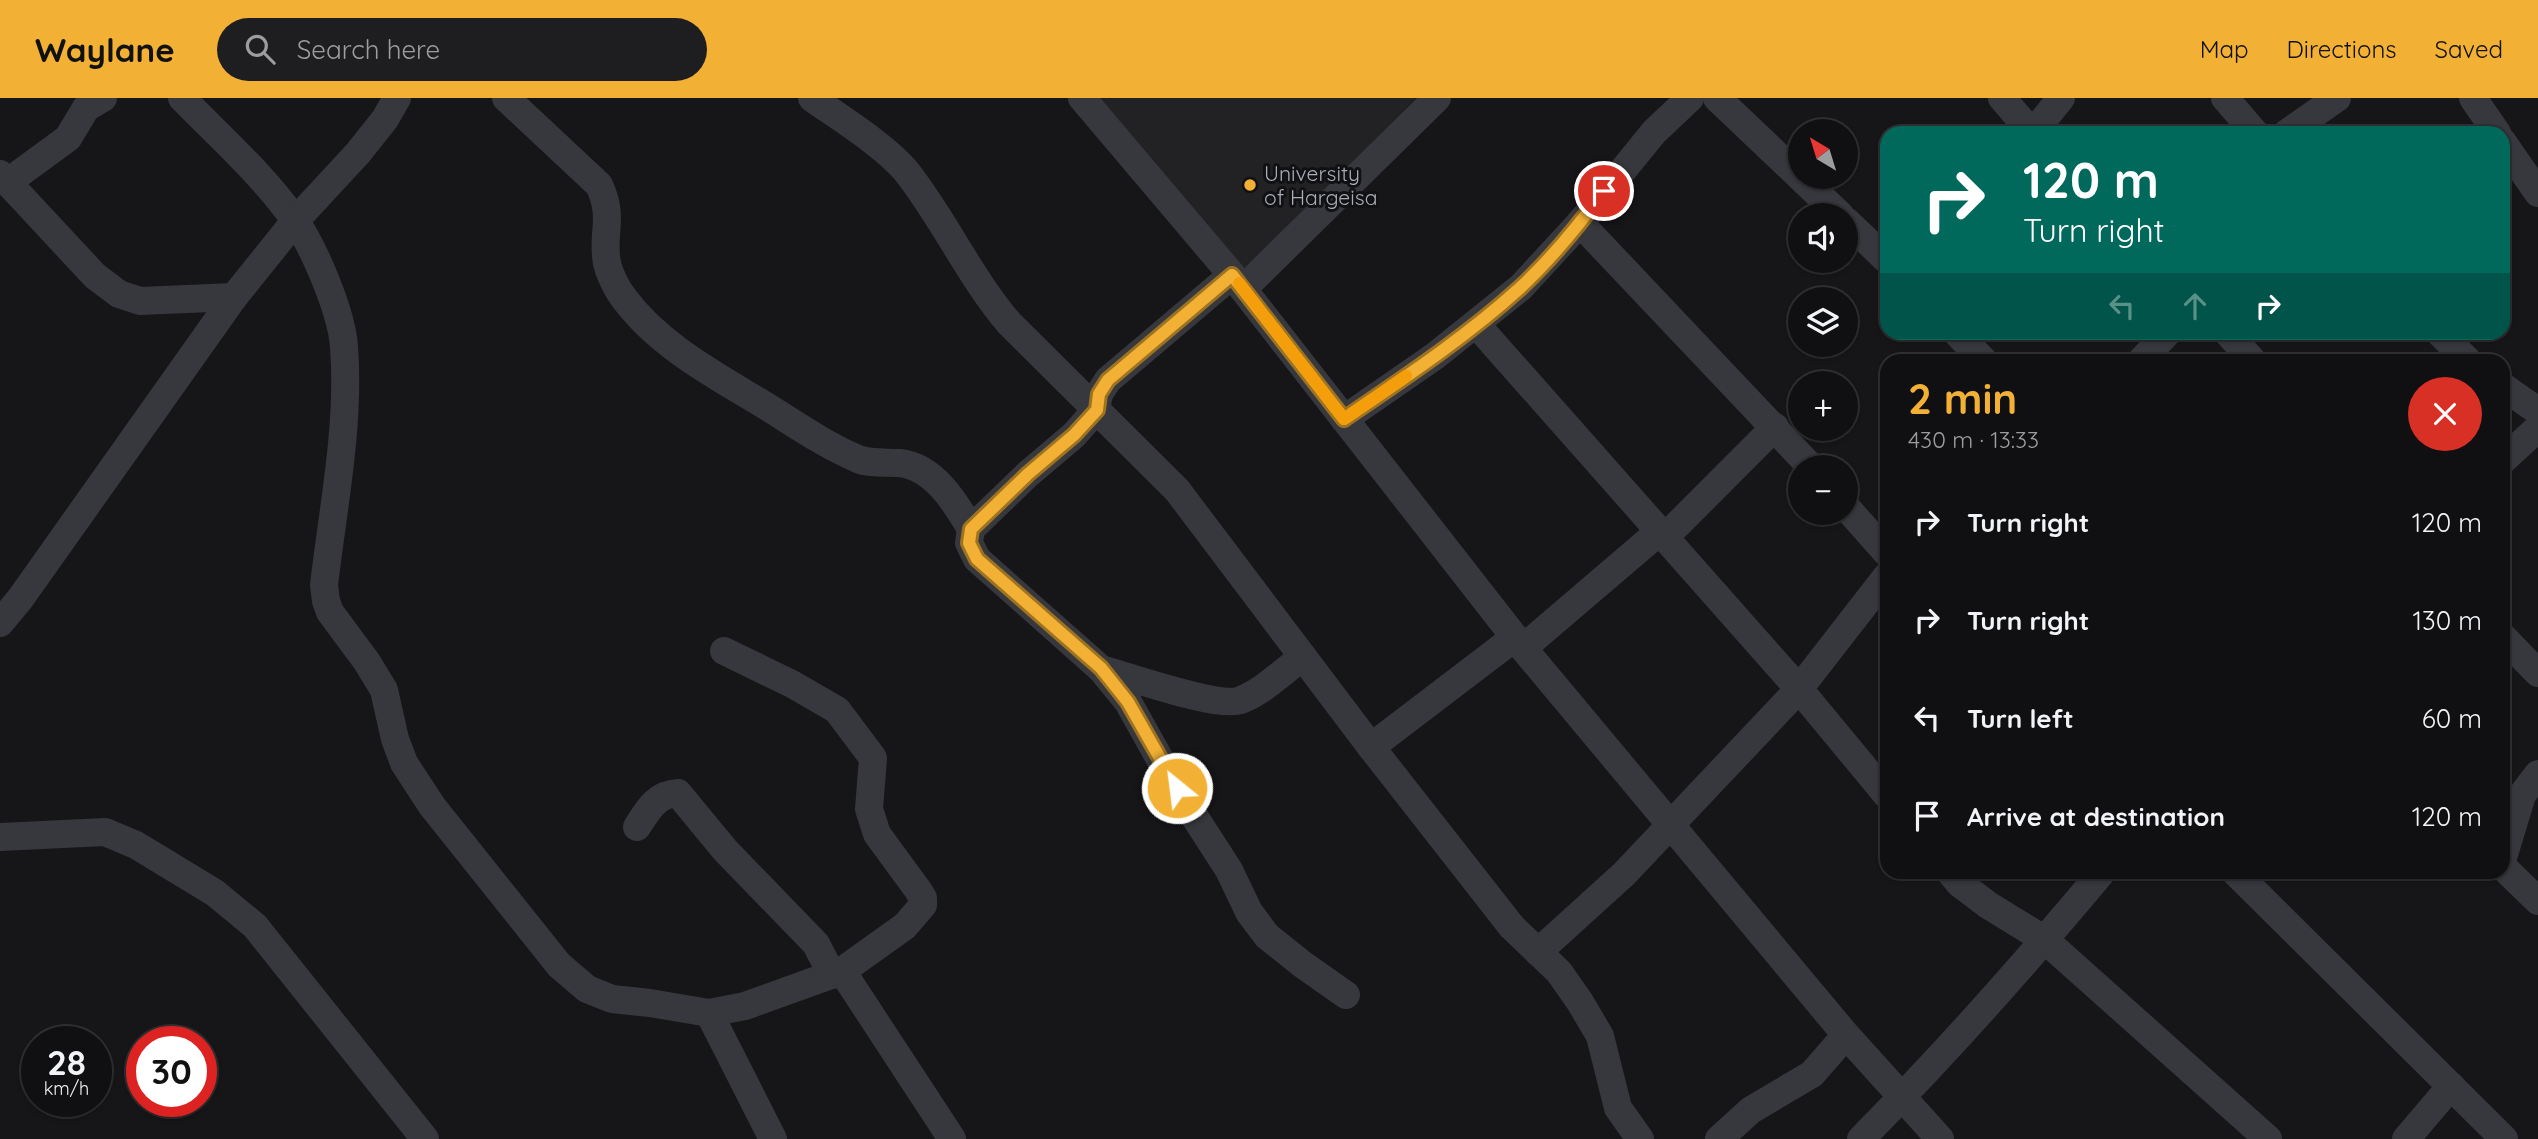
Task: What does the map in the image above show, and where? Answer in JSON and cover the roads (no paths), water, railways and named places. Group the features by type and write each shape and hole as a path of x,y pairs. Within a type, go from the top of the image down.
{"street":[{"path":"103,98 86,108 68,138 4,178 94,276 119,295 140,301 234,297"},
{"path":"183,98 270,190 295,221 329,288 344,345 344,409 324,585 330,612 384,690 395,739 404,763 432,806 559,965 587,989 612,999 709,1013 745,1006 837,973 905,926 923,905 923,898 918,890 877,834 869,809 873,758 837,710 792,684 724,651"},
{"path":"0,623 20,600 234,297 295,221 358,153 385,120 397,98"},
{"path":"506,98 598,186 606,201 608,216 607,264 622,296 654,329 695,365 825,443 861,460 904,463 926,472 954,501 971,529"},
{"path":"812,98 904,169 994,305 1009,323 1177,490 1371,747 1512,927 1559,972 1600,1037 1618,1108 1640,1139"},
{"path":"1082,98 1238,282 1518,643 1846,1035 1940,1139"},
{"path":"1346,995 1267,936 1249,912 1229,870 1177,788 1128,702 1101,668 977,559 969,543 971,529 1028,474 1074,435 1097,410 1099,394 1108,380 1238,282 1437,98"},
{"path":"1344,419 1435,356 1521,287 1580,223 1654,132 1690,98"},
{"path":"1717,98 1827,203"},
{"path":"2002,98 2027,126"},
{"path":"2039,126 2061,98"},
{"path":"2225,98 2249,126"},
{"path":"2297,126 2337,98"},
{"path":"2473,98 2492,126"},
{"path":"2510,153 2538,193"},
{"path":"1580,223 1800,455"},
{"path":"1858,232 1880,252"},
{"path":"1476,324 1799,689 1880,787"},
{"path":"1964,340 1977,354"},
{"path":"2148,354 2161,340"},
{"path":"2234,340 2247,354"},
{"path":"2446,340 2461,354"},
{"path":"2510,392 2538,411"},
{"path":"1371,747 1518,643 1663,534 1775,427"},
{"path":"2510,454 2538,428"},
{"path":"1858,520 1880,545"},
{"path":"1538,952 1672,826 1799,689 1880,585"},
{"path":"2510,644 2538,673"},
{"path":"1101,668 1210,700 1231,703 1256,692 1303,657"},
{"path":"2510,835 2522,794 2538,774"},
{"path":"637,827 652,804 666,794 678,793 733,859 816,944 952,1139"},
{"path":"0,837 105,832 136,845 215,893 256,926 425,1139"},
{"path":"2510,871 2538,901"},
{"path":"1956,879 1988,905 2045,940 2268,1139"},
{"path":"1861,1139 2045,940 2096,879"},
{"path":"2242,879 2504,1139"},
{"path":"709,1013 773,1139"},
{"path":"1719,1139 1751,1110 1812,1074 1846,1035"},
{"path":"2406,1139 2451,1086"}],"place":[{"name":"University of Hargeisa","path":"1250,185"}]}
